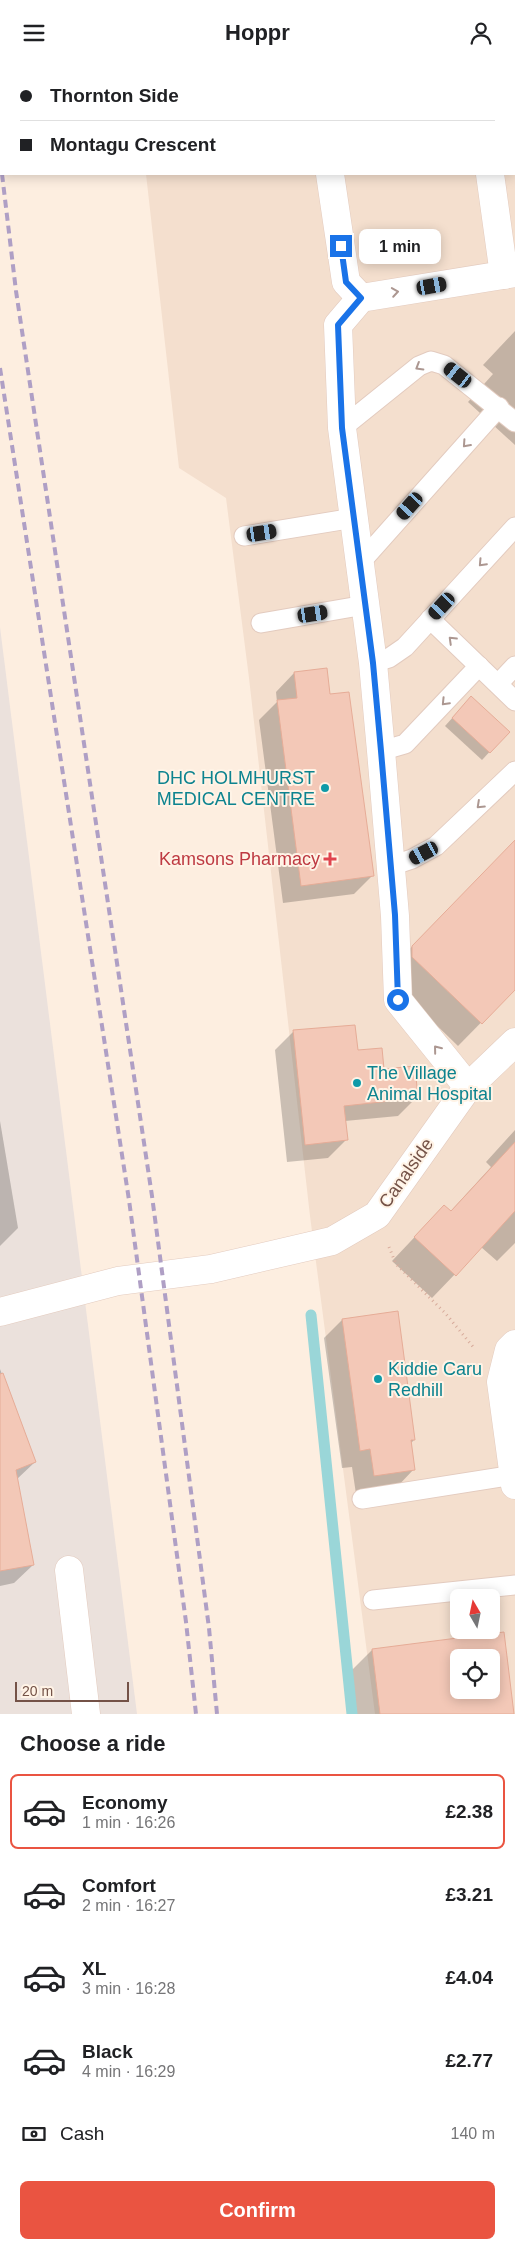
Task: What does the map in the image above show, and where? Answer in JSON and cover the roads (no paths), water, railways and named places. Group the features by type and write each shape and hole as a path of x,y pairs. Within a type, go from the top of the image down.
{"street":[{"path":"330,175 346,282 361,298"},
{"path":"468,1087 398,1000 395,915 373,663 342,428 338,325 361,298 509,274 490,175"},
{"name":"Canalside","path":"0,1312 118,1281 212,1269 332,1241 377,1215 468,1087 515,1042"},
{"path":"514,1480 501,1382 509,1350 515,1344"},
{"path":"69,1570 86,1714"}],"lane":[{"path":"342,428 419,366 431,361 444,365 499,407 515,422"},
{"path":"360,563 499,407"},
{"path":"244,536 354,518"},
{"path":"373,663 389,658 404,647 515,527"},
{"path":"261,623 365,605"},
{"path":"430,619 515,701"},
{"path":"381,751 405,744 479,666"},
{"path":"498,685 515,666"},
{"path":"391,865 412,859 436,846 515,771"},
{"path":"362,1499 514,1480"},
{"path":"373,1600 515,1585"}],"waterway":[{"path":"311,1315 352,1714"}],"railway":[{"path":"2,175 16,291 152,1196 209,1628 217,1714"},
{"path":"0,368 129,1200 186,1622 196,1714"}],"place":[{"name":"DHC HOLMHURST MEDICAL CENTRE","path":"325,788"},
{"name":"Kamsons Pharmacy","path":"330,859"},
{"name":"The Village Animal Hospital","path":"357,1083"},
{"name":"Kiddie Caru Redhill","path":"378,1379"}]}
